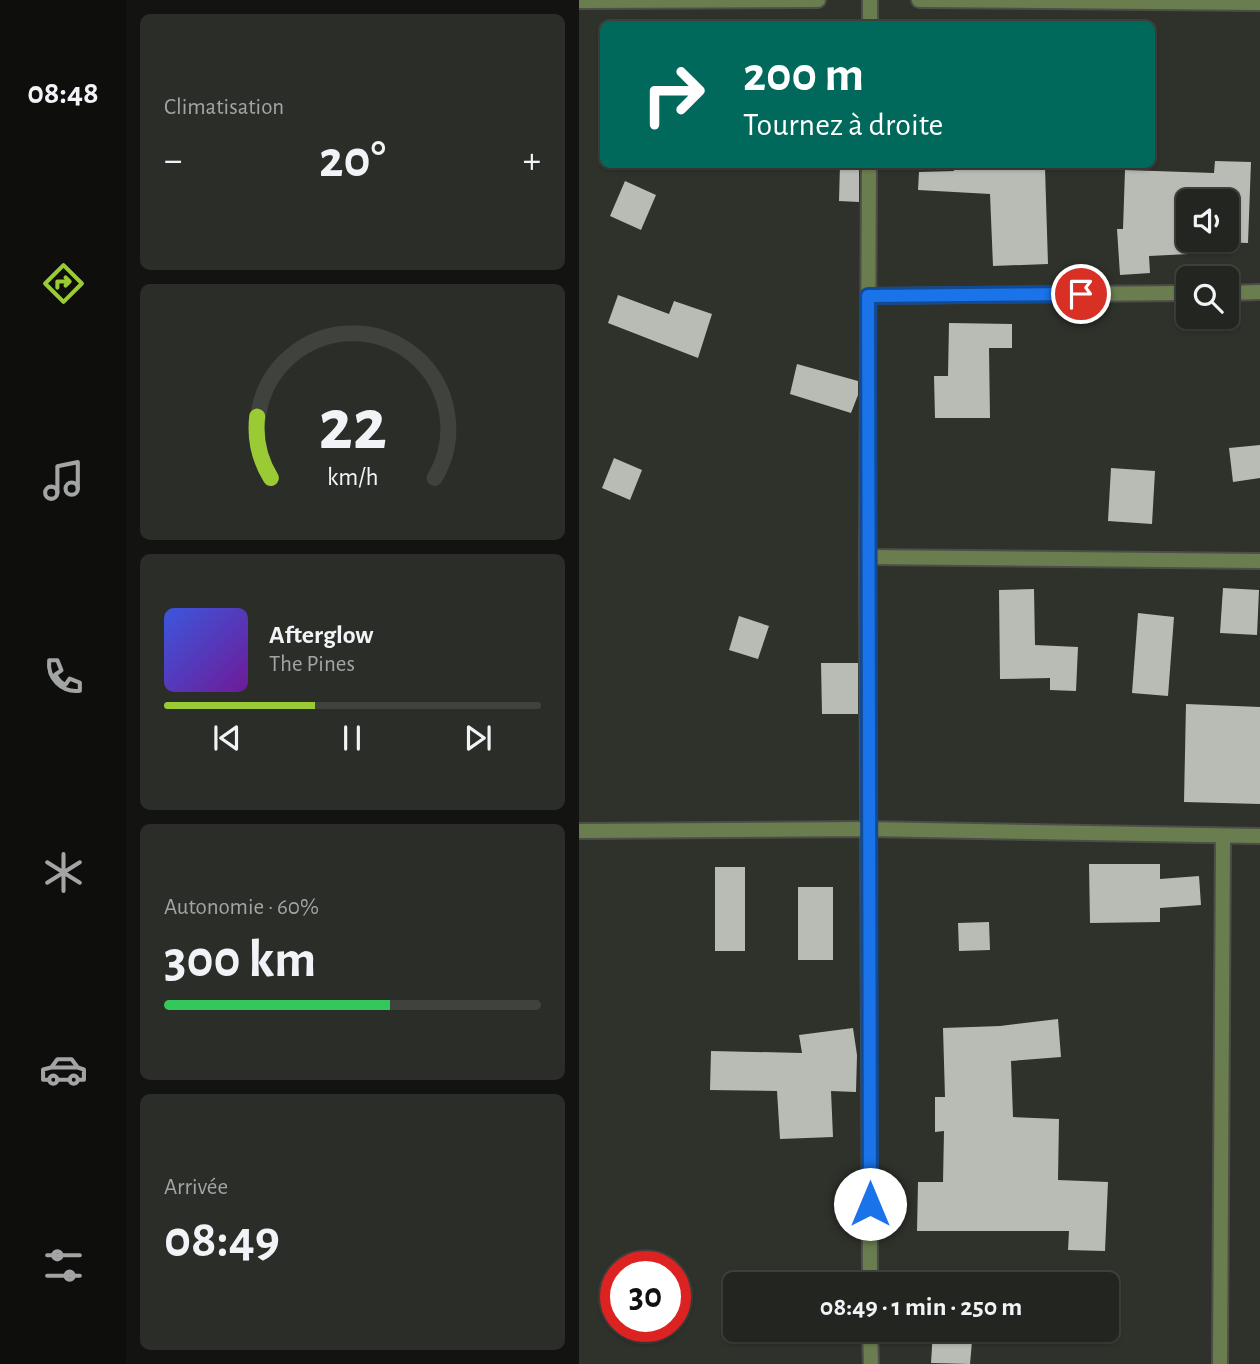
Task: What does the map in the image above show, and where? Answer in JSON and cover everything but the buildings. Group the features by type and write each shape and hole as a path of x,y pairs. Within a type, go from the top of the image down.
{"street":[{"path":"579,1 818,0"},
{"path":"870,0 870,21"},
{"path":"919,0 1260,3"},
{"path":"869,168 867,558 870,1272"},
{"path":"1239,293 1260,292"},
{"path":"868,296 1176,293"},
{"path":"867,558 1260,561"},
{"path":"579,831 868,829 1260,836"},
{"path":"1220,1364 1223,836"},
{"path":"871,1342 871,1364"}],"route":[{"path":"870,1204 868,296 1081,294"}]}
